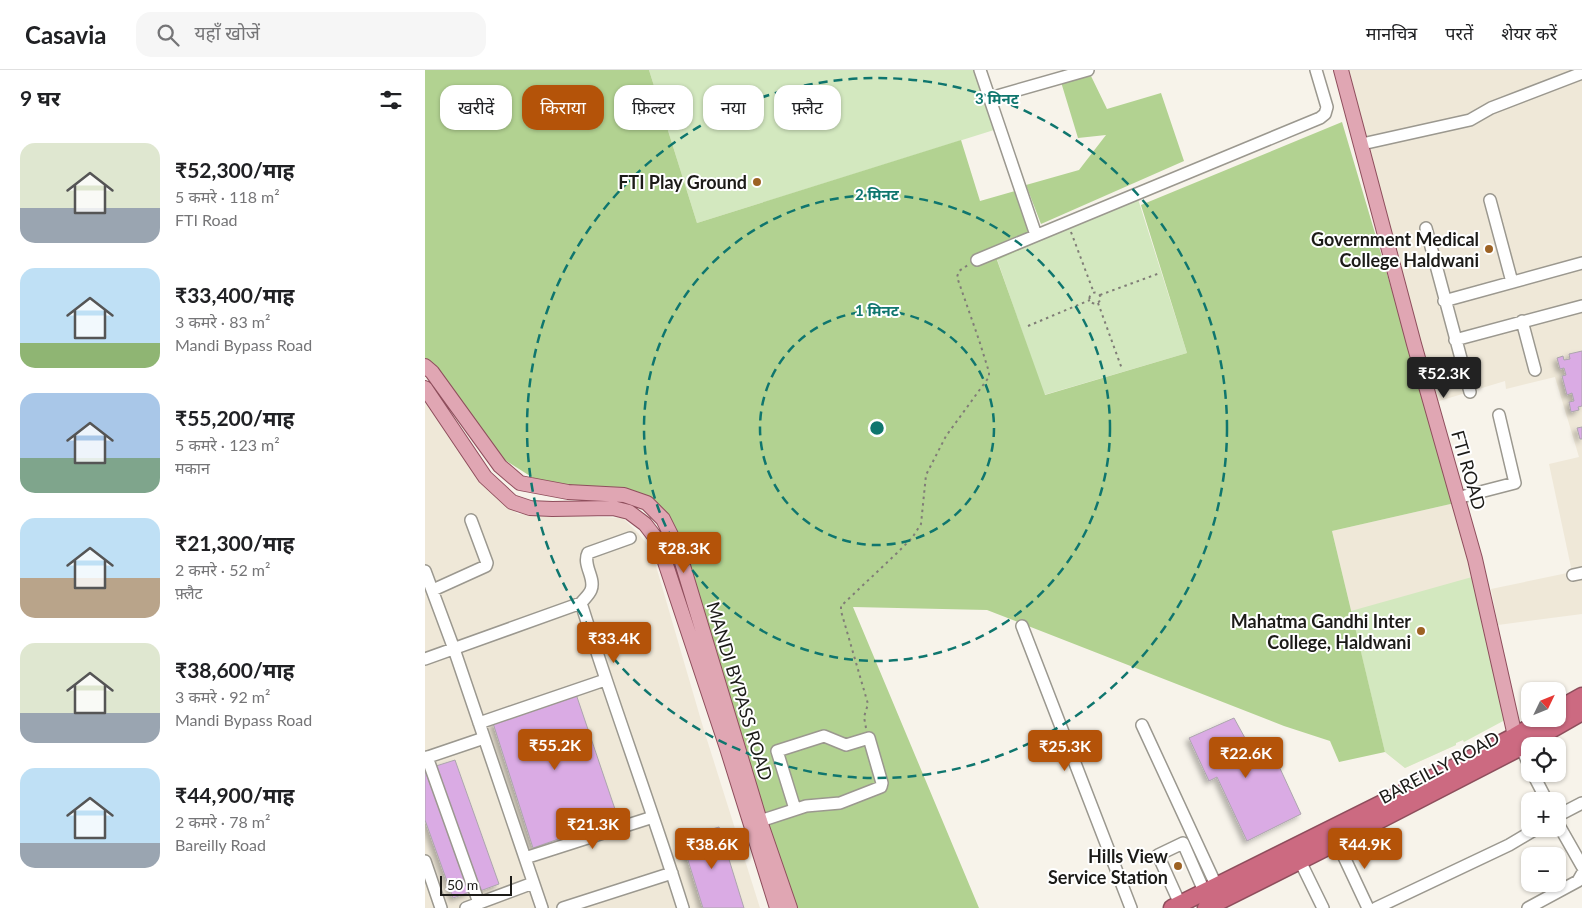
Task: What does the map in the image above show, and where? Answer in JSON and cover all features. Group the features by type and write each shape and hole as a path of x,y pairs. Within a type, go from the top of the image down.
{"highway":[{"path":"1566,705 1582,696"},
{"name":"BAREILLY ROAD","path":"1206,908 1218,896 1518,741 1582,712"},
{"name":"BAREILLY ROAD","path":"1518,741 1533,728"},
{"name":"BAREILLY ROAD","path":"1176,906 1218,896 1301,861 1334,836"}],"main road":[{"name":"FTI ROAD","path":"1341,70 1414,344 1475,559 1518,741"},
{"name":"MANDI BYPASS ROAD","path":"425,366 432,372 500,466 520,483 568,492 624,495 647,502 663,519 678,549 760,820 790,908"},
{"name":"MANDI BYPASS ROAD","path":"425,388 485,477 512,502 530,508 553,510 613,508 629,512 645,524 658,541 727,748 777,908"}],"street":[{"path":"981,70 1036,235"},
{"path":"990,98 1088,70"},
{"path":"977,260 1320,118 1325,114 1327,107 1316,70"},
{"path":"1362,144 1470,120 1491,108 1582,73"},
{"path":"1490,200 1512,282"},
{"path":"1426,228 1469,392"},
{"path":"1444,301 1582,263"},
{"path":"1455,340 1582,306"},
{"path":"1522,321 1535,370"},
{"path":"1457,498 1515,482 1499,415"},
{"path":"433,590 486,566 487,564 471,520"},
{"path":"425,659 581,603 592,588 586,560 588,553 630,538"},
{"path":"425,571 455,649 543,908"},
{"path":"581,603 605,680 683,908"},
{"path":"1022,626 1131,908"},
{"path":"479,723 605,680"},
{"path":"1143,725 1218,896"},
{"path":"760,820 805,806 839,803 881,787 882,783 868,738 846,745 824,736 777,751 795,809"},
{"path":"479,903 426,757 484,738"},
{"path":"1518,741 1521,748"},
{"path":"1566,811 1582,803"},
{"path":"525,858 653,817"},
{"path":"1566,833 1578,847 1582,866"},
{"path":"1334,836 1368,908"},
{"path":"1376,908 1522,837"},
{"path":"1176,906 1158,855 1183,843 1218,896"},
{"path":"425,861 441,908"},
{"path":"1301,861 1323,908"},
{"path":"563,908 672,873"},
{"path":"1528,908 1578,881 1582,874"},
{"path":"466,908 533,883"}],"path":[{"path":"1067,222 1094,293"},
{"path":"868,738 864,718 868,704 841,606 912,538 921,524 926,475 946,436 989,377 979,340 957,277 959,271 977,260"},
{"path":"1094,293 1100,295 1160,273"},
{"path":"1090,300 1091,294 1094,293"},
{"path":"1100,295 1098,303 1122,369"},
{"path":"1090,300 1093,303 1098,303"},
{"path":"1028,326 1090,300"}],"shaded area":[{"name":"Government Medical College Haldwani","path":"1349,70 1582,70 1582,614 1498,625 1491,589 1572,572 1549,464 1579,457 1555,377 1506,389 1505,381 1436,402"},
{"path":"425,399 482,484 518,514 623,518 651,549 703,727 760,908 425,908"},
{"name":"Mahatma Gandhi Inter College, Haldwani","path":"1455,503 1473,567 1464,742 1463,740 1456,743 1456,745 1405,768 1385,752 1332,531"}],"green space":[{"path":"425,70 649,70 654,85 614,85 614,130 668,130 697,223 961,140 980,201 1015,191 1033,244 997,260 1045,395 1187,353 1141,205 1342,122 1455,503 1332,531 1385,752 1339,762 1330,741 1284,726 987,610 853,607 979,908 795,908 674,528 638,493 538,481 497,455 433,364 425,358"},
{"name":"FTI Play Ground","path":"649,70 975,70 994,130 697,223 668,130 693,130 693,85 654,85"},
{"path":"1091,76 1107,109 1161,93 1184,161 1041,224 1026,185 1079,170 1106,135 1078,138 1061,82"},
{"path":"1138,199 1187,353 1044,395 997,259"},
{"name":"Mahatma Gandhi Inter College, Haldwani","path":"1472,577 1505,720 1464,742 1463,740 1456,743 1456,745 1405,768 1385,752 1351,611"}],"building":[{"path":"1582,351 1582,406 1578,407 1579,410 1571,412 1569,402 1574,401 1572,393 1567,395 1562,376 1566,375 1564,368 1560,369 1557,358 1563,356 1564,360 1570,359 1569,354"},
{"path":"1582,427 1582,439 1580,439 1577,428"},
{"path":"576,694 618,818 533,848 493,723"},
{"path":"1234,718 1256,758 1272,751 1301,814 1247,841 1217,777 1209,781 1189,738"},
{"path":"455,760 499,884 480,891 436,766"},
{"path":"425,770 470,892 453,898 425,820"},
{"path":"719,827 744,908 703,908 681,838"}],"place":[{"name":"FTI Play Ground","path":"757,182"},
{"name":"Government Medical College Haldwani","path":"1489,249"},
{"name":"Mahatma Gandhi Inter College, Haldwani","path":"1421,631"},
{"name":"Hills View Service Station","path":"1178,866"}]}
